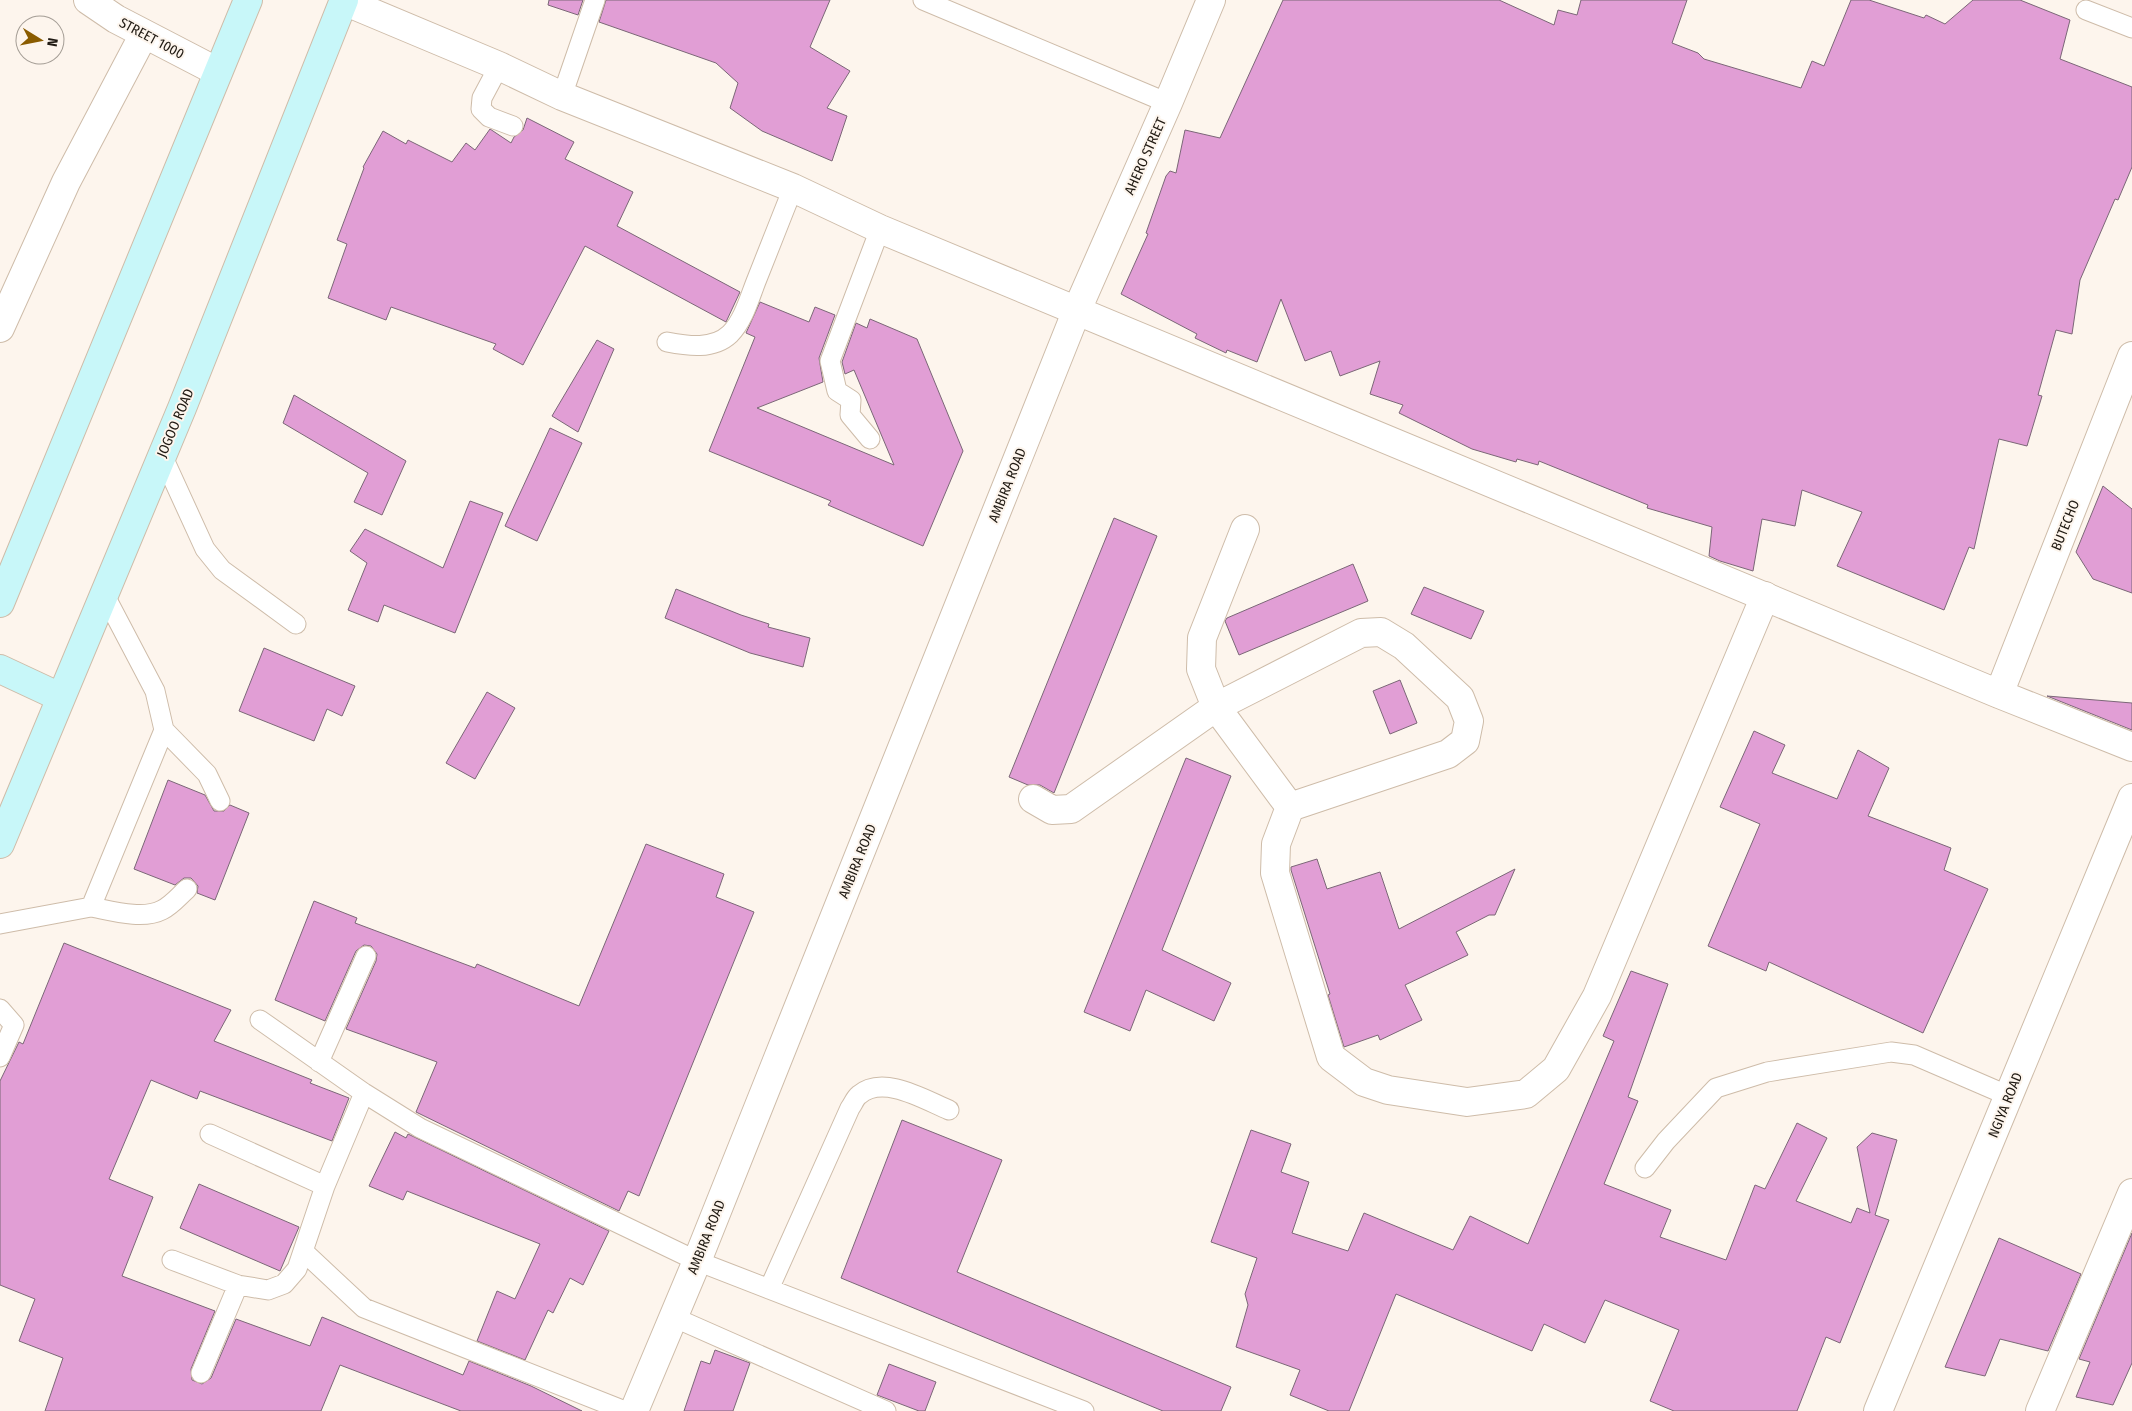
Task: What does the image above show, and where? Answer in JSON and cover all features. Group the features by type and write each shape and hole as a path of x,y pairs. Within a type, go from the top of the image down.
{"main road":[{"path":"0,603 248,0"},
{"name":"JOGOO ROAD","path":"0,844 162,455 344,1"},
{"path":"0,669 60,697"}],"street":[{"name":"STREET 1000","path":"88,0 116,19 218,72"},
{"name":"AHERO STREET","path":"1077,310 1211,0"},
{"path":"344,1 498,66 562,96 792,188 880,229 1999,694 2132,747"},
{"path":"0,328 66,182 144,34"},
{"name":"AMBIRA ROAD","path":"634,1411 696,1261 1077,310"},
{"name":"BUTECHO","path":"1999,694 2132,356"},
{"path":"1244,529 1202,638 1201,669 1216,707 1290,807"},
{"path":"1290,807 1276,844 1275,873 1331,1057 1364,1082 1388,1090 1467,1102 1526,1094 1556,1069 1597,996 1765,596"},
{"path":"1033,799 1052,810 1072,809 1216,707 1361,632 1381,632 1404,646 1460,698 1469,721 1465,741 1448,754 1290,807"},
{"name":"NGIYA ROAD","path":"1878,1411 2132,798"},
{"path":"2040,1411 2132,1193"}],"lane":[{"path":"562,96 595,0"},
{"path":"924,0 1168,103"},
{"path":"2086,10 2132,28"},
{"path":"498,66 482,98 481,109 489,117 513,126"},
{"path":"667,342 689,347 716,343 730,334 744,312 792,188"},
{"path":"870,439 850,415 851,400 837,391 830,360 880,229"},
{"path":"162,455 205,549 216,563 243,588 271,605 296,624"},
{"path":"104,594 155,691 164,730 207,774 220,801"},
{"path":"91,907 164,730"},
{"path":"0,924 91,907 125,912 152,913 167,907 187,890"},
{"path":"318,1062 366,956"},
{"path":"0,1009 14,1025 0,1057"},
{"path":"260,1020 318,1062 420,1128 696,1261 1084,1411"},
{"path":"1645,1168 1666,1141 1716,1088 1767,1072 1890,1052 1914,1056 2009,1096"},
{"path":"769,1289 850,1108 859,1095 874,1087 890,1087 949,1110"},
{"path":"172,1260 238,1285 268,1290 284,1284 296,1270 325,1186 364,1093"},
{"path":"210,1134 325,1186"},
{"path":"303,1251 364,1308 625,1411"},
{"path":"201,1373 238,1285"},
{"path":"673,1317 886,1411"}],"building":[{"path":"549,0 583,0 578,15 548,5"},
{"path":"606,0 830,0 810,47 850,71 827,108 847,116 832,161 762,131 730,108 738,83 716,63 599,22"},
{"path":"1283,0 1499,0 1554,25 1558,10 1577,15 1581,0 1687,0 1672,43 1698,53 1704,59 1801,88 1812,61 1824,66 1851,0 1869,0 1924,18 1926,15 1945,24 1973,0 2020,0 2070,20 2060,59 2132,87 2132,167 2118,200 2115,199 2080,280 2072,334 2056,330 2038,395 2042,396 2027,446 1999,439 1974,549 1969,547 1944,610 1837,566 1862,512 1802,490 1795,526 1762,519 1753,571 1709,556 1712,527 1647,508 1648,505 1539,461 1538,465 1517,459 1516,462 1472,449 1399,413 1403,405 1370,394 1380,361 1340,376 1331,351 1305,361 1281,299 1257,362 1227,350 1226,353 1195,338 1197,334 1121,294 1148,234 1146,233 1166,176 1170,171 1176,173 1185,130 1220,138"},
{"path":"527,118 574,142 565,159 633,192 617,226 740,292 726,322 585,246 523,365 493,349 496,344 391,307 386,320 328,298 347,244 337,240 363,167 383,131 406,144 408,140 452,162 466,143 475,150 490,129 511,143 514,137 523,130"},
{"path":"760,302 809,322 815,307 835,315 819,358 823,382 757,408 894,465 854,370 845,374 842,362 856,323 867,328 870,319 917,339 963,451 923,546 828,505 831,501 709,451 755,337 746,333"},
{"path":"597,340 614,349 578,432 552,416"},
{"path":"294,395 406,461 382,515 354,502 368,473 283,423"},
{"path":"550,428 582,443 537,541 505,526"},
{"path":"2103,486 2132,509 2132,593 2093,579 2076,552"},
{"path":"470,501 503,513 455,633 384,605 378,622 348,610 367,563 350,551 365,529 443,568"},
{"path":"1114,518 1157,536 1054,793 1040,785 1028,785 1009,777"},
{"path":"1353,564 1368,601 1239,655 1225,621 1227,618"},
{"path":"1424,587 1484,611 1471,639 1411,614"},
{"path":"676,589 769,624 768,627 810,638 803,667 750,653 665,618"},
{"path":"264,648 355,686 342,716 327,709 314,741 239,711"},
{"path":"1400,680 1417,723 1390,734 1373,691"},
{"path":"487,692 515,708 475,779 446,763"},
{"path":"2047,696 2132,703 2132,730"},
{"path":"1754,731 1785,745 1772,773 1837,799 1858,750 1889,768 1868,816 1951,848 1944,870 1988,889 1923,1033 1769,962 1766,971 1708,946 1760,824 1720,807"},
{"path":"1186,758 1231,776 1162,950 1231,983 1214,1021 1146,990 1130,1031 1084,1012"},
{"path":"168,780 205,795 214,811 224,811 230,805 249,813 215,900 197,893 198,886 191,878 184,878 175,885 134,869"},
{"path":"646,844 724,874 716,897 754,912 639,1196 628,1191 619,1211 416,1112 437,1062 346,1029 376,961 377,954 371,946 364,945 356,951 325,1021 275,1000 314,901 357,918 355,923 475,968 477,964 579,1006"},
{"path":"1317,859 1327,889 1380,872 1399,929 1515,869 1495,915 1489,915 1456,932 1468,955 1405,985 1422,1020 1380,1040 1378,1035 1344,1047 1328,995 1330,994 1291,870 1291,867"},
{"path":"64,943 231,1010 214,1041 312,1080 310,1083 349,1098 332,1141 200,1091 197,1099 151,1080 109,1179 153,1197 122,1276 215,1311 191,1369 192,1380 202,1384 211,1378 236,1319 310,1346 322,1317 463,1375 469,1361 531,1386 582,1411 461,1411 340,1365 321,1411 45,1411 63,1358 19,1341 35,1299 0,1285 0,1081 19,1042 23,1044"},
{"path":"1631,971 1668,984 1628,1097 1638,1101 1604,1184 1671,1210 1660,1237 1726,1260 1755,1185 1765,1189 1797,1123 1827,1138 1796,1201 1851,1223 1857,1208 1870,1213 1857,1147 1872,1133 1897,1140 1875,1215 1889,1220 1840,1343 1826,1337 1797,1411 1674,1411 1650,1401 1679,1330 1605,1300 1585,1343 1544,1324 1532,1351 1396,1294 1349,1411 1329,1411 1290,1395 1300,1370 1236,1347 1248,1305 1245,1294 1257,1258 1211,1242 1251,1130 1291,1144 1281,1172 1309,1182 1292,1233 1348,1251 1364,1213 1453,1250 1470,1216 1528,1244 1614,1041 1603,1036"},
{"path":"902,1120 1002,1160 957,1272 1231,1387 1221,1411 1163,1411 841,1278"},
{"path":"395,1132 406,1138 408,1134 609,1231 583,1285 570,1278 553,1313 548,1310 525,1360 477,1341 497,1291 515,1299 540,1244 407,1191 403,1200 369,1186"},
{"path":"199,1184 299,1227 280,1271 180,1228"},
{"path":"2132,1233 2132,1363 2113,1405 2076,1397 2090,1362 2079,1359"},
{"path":"1999,1238 2081,1274 2048,1351 2000,1339 1985,1376 1945,1367"},
{"path":"715,1350 750,1363 733,1411 684,1411 701,1361 710,1364"},
{"path":"889,1364 936,1382 925,1411 919,1411 877,1395"}]}
